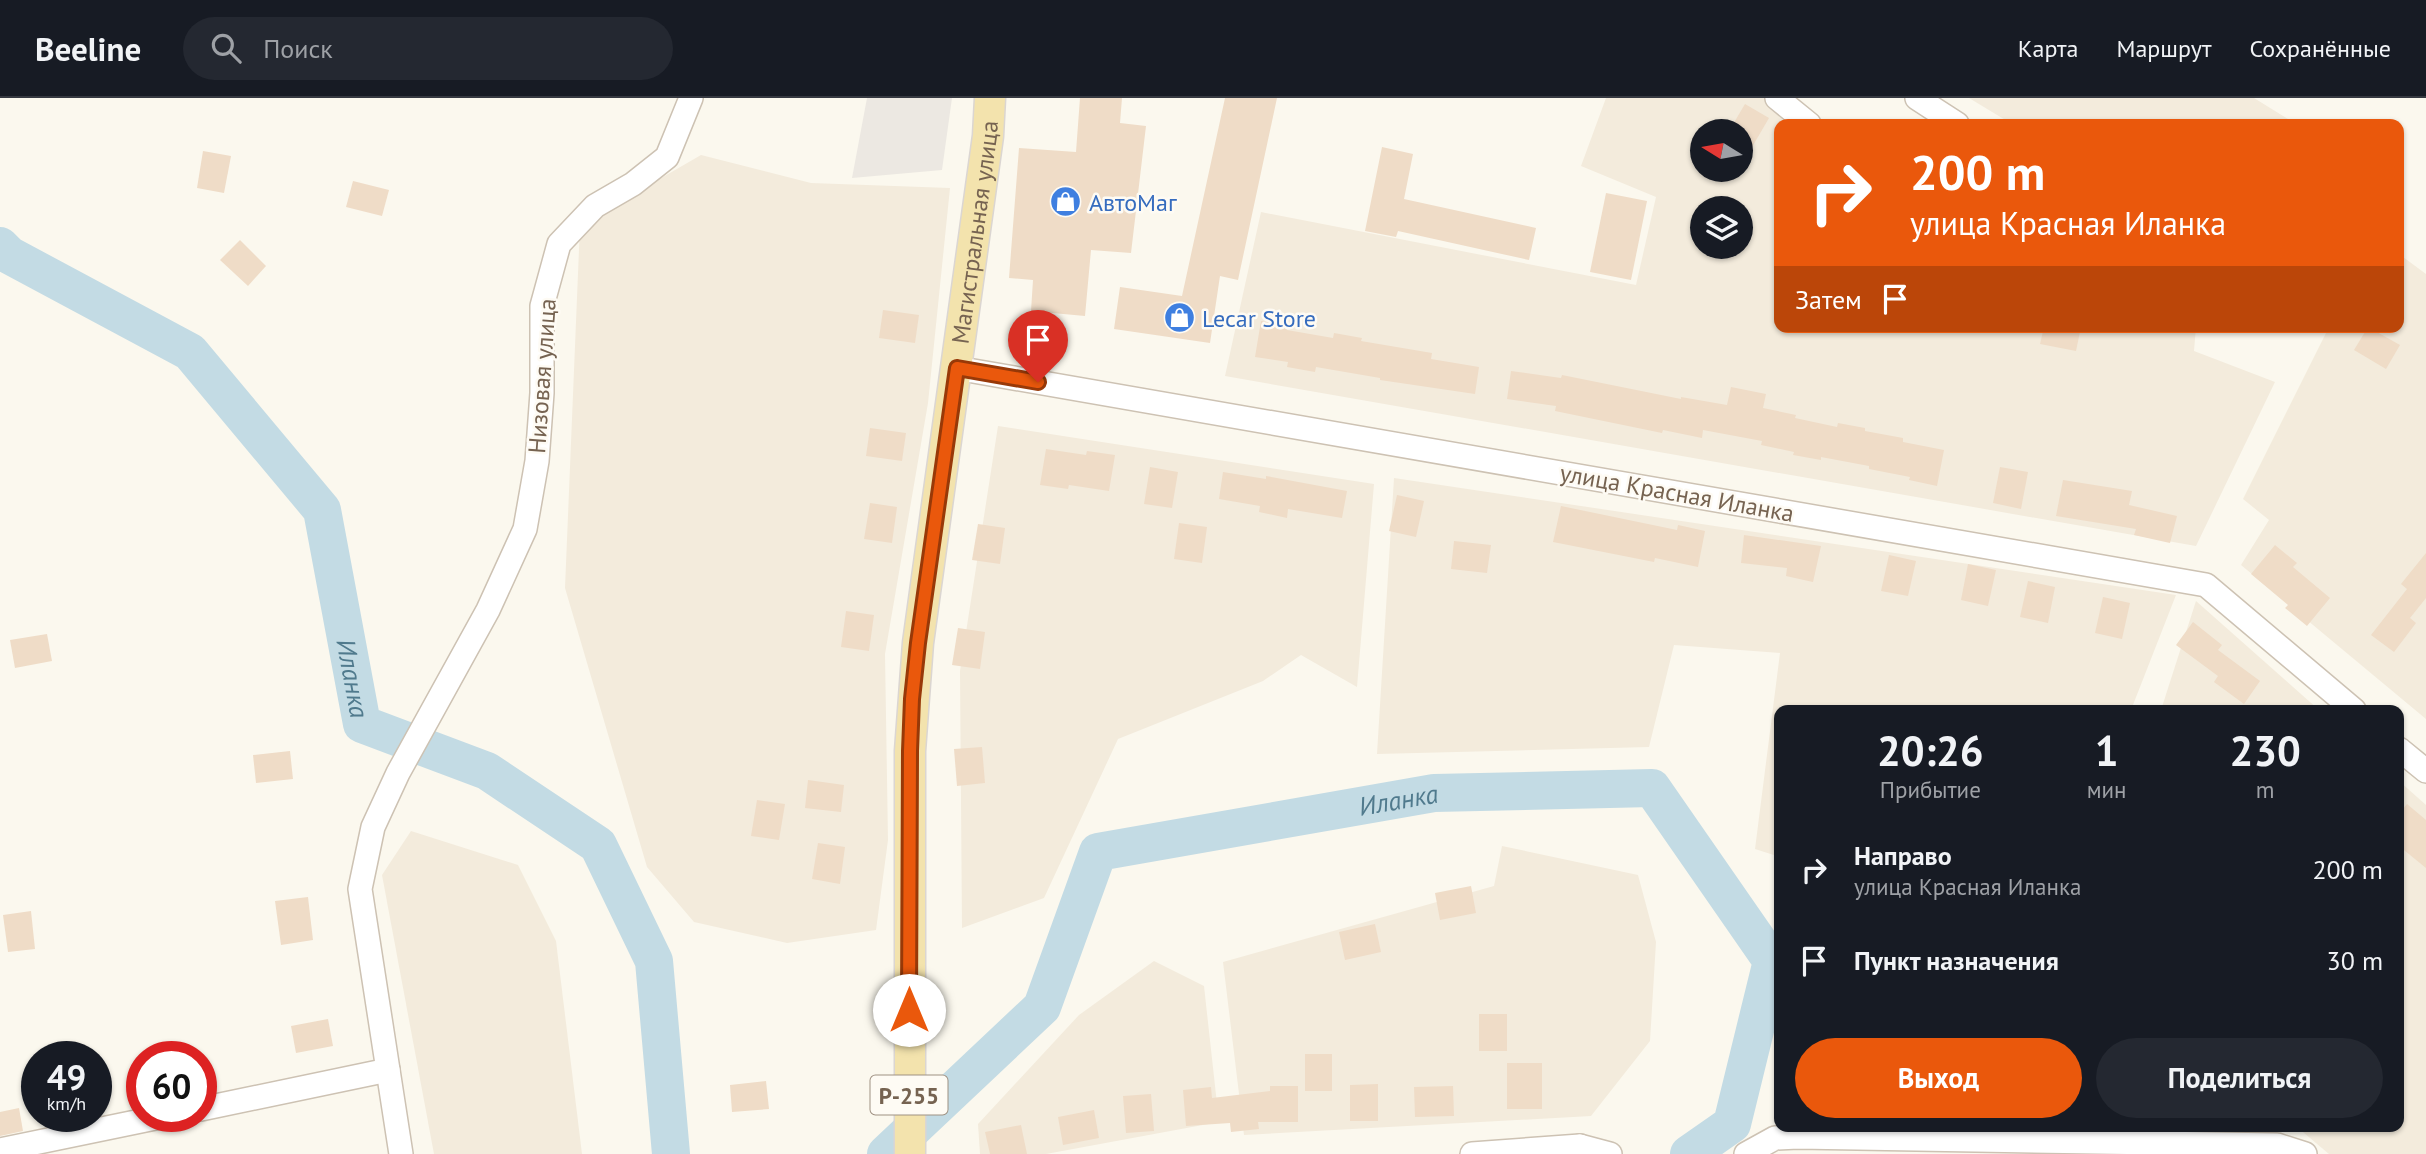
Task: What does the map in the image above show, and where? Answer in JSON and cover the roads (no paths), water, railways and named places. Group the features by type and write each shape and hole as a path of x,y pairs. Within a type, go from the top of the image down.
{"main road":[{"name":"Магистральная улица","path":"910,1154 912,699 988,136 990,98"}],"street":[{"name":"Низовая улица","path":"401,1154 360,890 373,827 398,773 488,610 525,529 538,448 542,393 542,306 559,244 595,206 633,184 667,156 691,98"},
{"path":"1777,98 1803,119"},
{"path":"1917,98 1949,119"},
{"name":"улица Красная Иланка","path":"957,368 2206,585 2348,705"},
{"path":"2404,753 2426,771"},
{"path":"217,1106 388,1070"},
{"path":"0,1150 126,1124"},
{"path":"1746,1154 1776,1138 2049,1134 2277,1145 2305,1154"},
{"path":"1472,1154 1580,1150 1610,1154"}],"waterway":[{"name":"Иланка","path":"0,246 9,255 190,352 322,510 362,724 487,771 598,845 654,961 671,1154"},
{"name":"Иланка","path":"886,1154 1042,1007 1098,852 1434,793 1652,788 1772,961 1732,1124 1689,1154"}],"place":[{"name":"АвтоМаг","path":"1066,202"},
{"name":"Lecar Store","path":"1179,318"}]}
